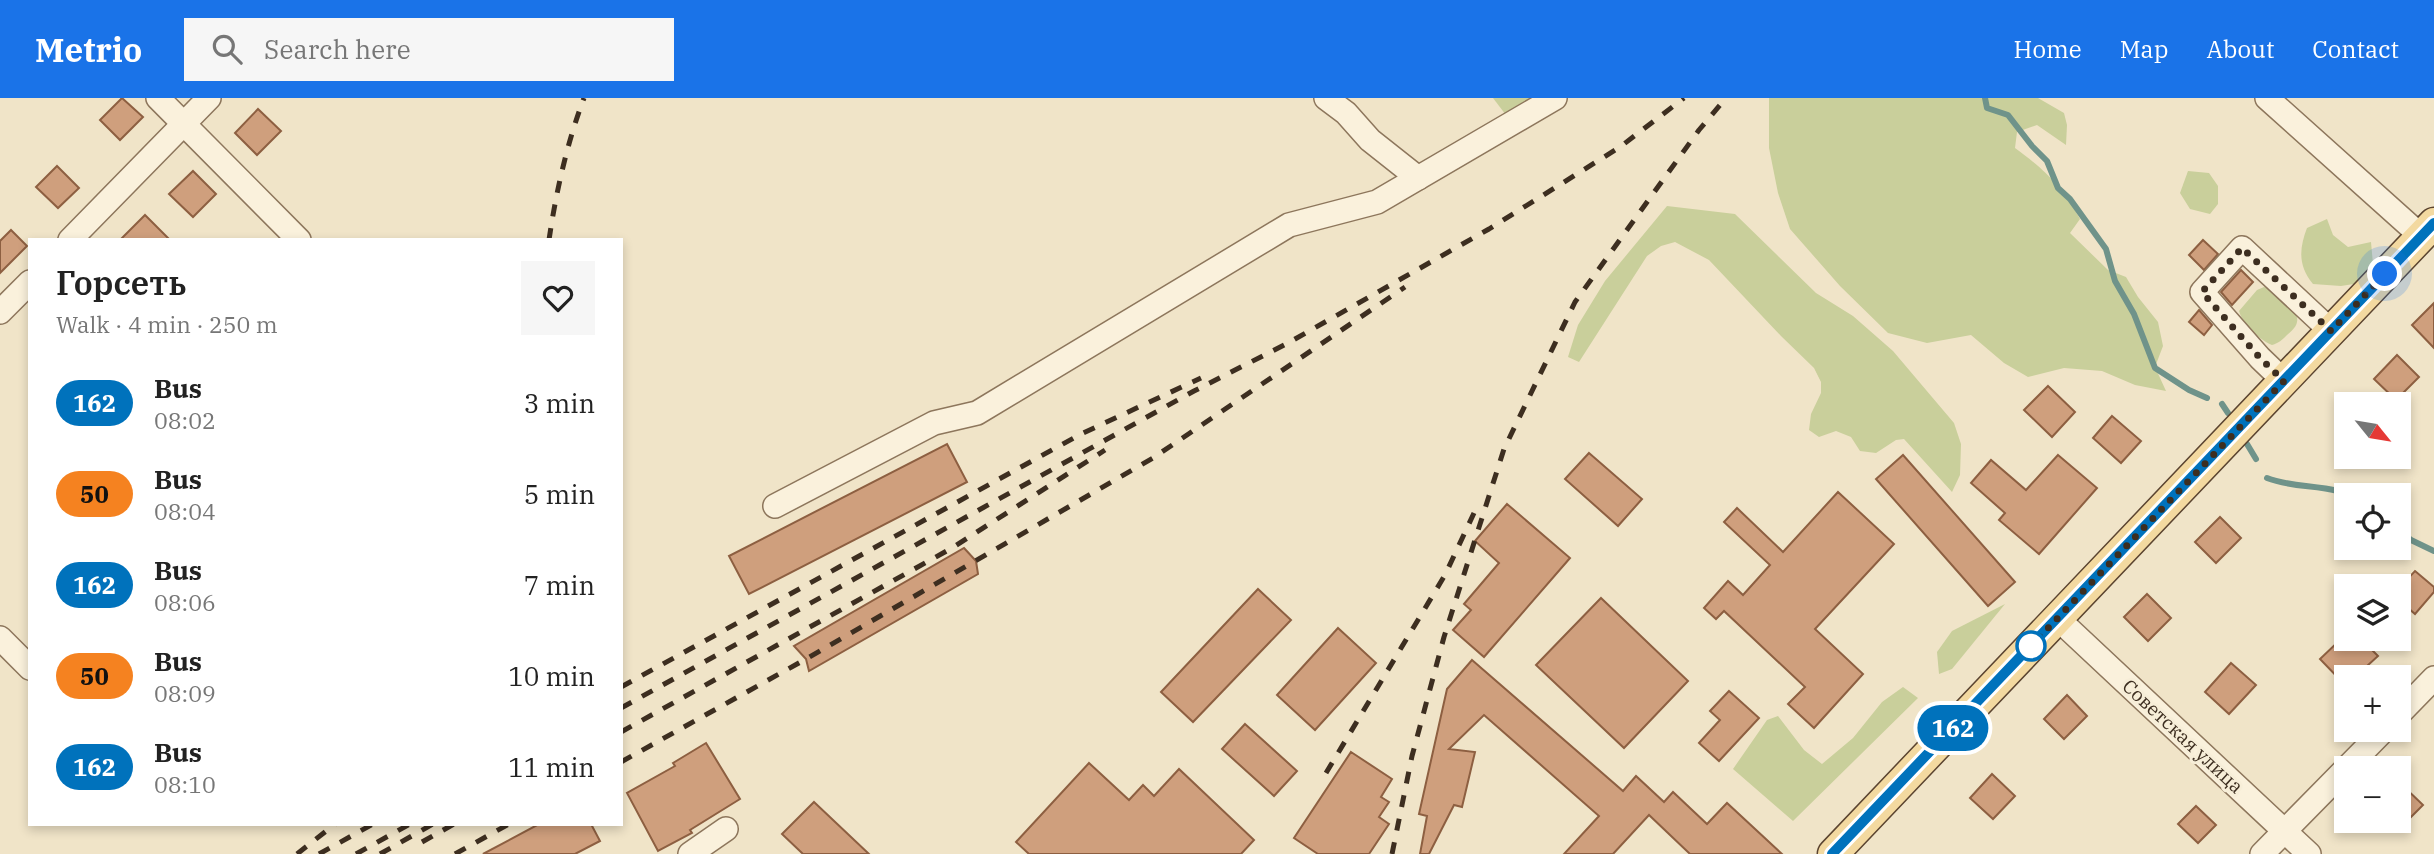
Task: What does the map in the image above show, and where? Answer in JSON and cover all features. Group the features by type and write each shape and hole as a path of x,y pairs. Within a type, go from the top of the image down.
{"main road":[{"path":"1832,854 2428,229"}],"street":[{"path":"159,98 297,238"},
{"path":"72,238 209,98"},
{"path":"1326,98 1346,113 1370,140 1418,178"},
{"path":"775,506 934,423 977,413 1289,225 1377,202 1555,98"},
{"path":"2267,98 2428,229"},
{"path":"2284,381 2202,292 2242,248 2331,331"},
{"path":"0,312 28,284"},
{"name":"Советская улица","path":"2057,618 2309,854"},
{"path":"0,638 28,666"},
{"path":"2411,702 2434,678"},
{"path":"2262,854 2372,742"},
{"path":"690,854 726,829"}],"green space":[{"path":"1493,98 1555,98 1512,123"},
{"path":"1769,98 2038,98 2064,113 2067,125 2066,145 2037,125 2017,132 2015,148 2052,179 2073,207 2080,219 2070,233 2108,270 2126,277 2158,322 2163,346 2155,367 2166,391 2135,385 2102,371 2064,368 2028,377 2004,363 1971,335 1927,343 1888,333 1840,286 1790,229 1778,193 1769,148"},
{"path":"2188,171 2209,173 2218,186 2218,204 2210,214 2190,209 2180,193"},
{"path":"1667,206 1735,214 1816,293 1853,316 1893,351 1954,423 1961,444 1960,475 1952,492 1904,439 1896,440 1876,453 1860,451 1851,437 1836,431 1819,437 1809,430 1811,414 1821,393 1821,382 1814,368 1709,260 1675,242 1661,246 1647,256 1579,362 1568,357 1578,325 1605,281"},
{"path":"2327,219 2333,235 2348,247 2371,242 2373,264 2360,283 2341,286 2313,284 2308,277 2302,264 2302,243 2307,228"},
{"path":"2264,287 2286,301 2297,317 2293,330 2272,345 2252,331 2239,311 2257,290"},
{"path":"2005,604 1952,669 1939,674 1937,652 1952,631"},
{"path":"1903,687 1918,698 1793,821 1733,769 1767,720 1778,716 1804,750 1822,764 1853,738 1882,702"}],"building":[{"path":"122,98 143,117 120,140 100,120"},
{"path":"258,109 281,131 257,155 235,133"},
{"path":"57,166 79,188 58,208 36,187"},
{"path":"193,171 216,194 193,217 169,194"},
{"path":"145,215 168,238 122,238"},
{"path":"11,230 27,246 0,273 0,241"},
{"path":"2203,240 2218,254 2204,270 2189,255"},
{"path":"2241,270 2253,282 2232,305 2221,292"},
{"path":"2434,303 2434,348 2412,325"},
{"path":"2199,310 2212,325 2204,335 2189,322"},
{"path":"2397,355 2419,377 2404,392 2388,392 2374,379"},
{"path":"2048,386 2075,412 2052,437 2024,410"},
{"path":"2112,416 2141,441 2121,463 2093,438"},
{"path":"947,444 967,482 749,594 729,556"},
{"path":"1589,453 1642,499 1618,526 1565,479"},
{"path":"1903,455 2015,582 1988,606 1876,479"},
{"path":"2058,455 2097,488 2039,554 1999,520 2005,513 1971,483 1991,460 2026,490"},
{"path":"1838,492 1894,544 1815,629 1863,674 1814,728 1788,704 1805,687 1724,611 1716,619 1704,608 1728,581 1743,595 1770,565 1724,522 1737,508 1783,552"},
{"path":"1507,504 1570,558 1484,657 1453,630 1471,610 1464,604 1499,563 1475,541"},
{"path":"2220,517 2241,538 2216,563 2195,542"},
{"path":"964,548 976,561 978,574 809,671 806,659 794,646"},
{"path":"2415,571 2434,587 2434,592 2415,614 2411,610 2411,575"},
{"path":"1258,589 1291,620 1193,722 1161,692"},
{"path":"2147,594 2171,618 2148,641 2124,617"},
{"path":"1601,598 1688,681 1624,748 1536,665"},
{"path":"1338,628 1376,663 1315,730 1277,695"},
{"path":"2334,646 2334,651 2373,651 2378,656 2368,665 2334,665 2334,674 2320,659"},
{"path":"1472,660 1623,791 1636,776 1664,802 1673,792 1707,824 1727,803 1782,854 1690,854 1649,815 1613,854 1564,854 1599,816 1484,715 1449,749 1475,752 1462,807 1454,805 1429,854 1420,854 1427,816 1419,814 1447,689"},
{"path":"2231,663 2256,685 2229,714 2205,692"},
{"path":"1729,691 1759,718 1719,761 1699,743 1720,720 1710,711"},
{"path":"2067,695 2087,716 2064,739 2044,719"},
{"path":"1245,724 1297,771 1274,796 1222,749"},
{"path":"706,743 740,799 690,830 692,833 658,851 627,793 675,766 673,763"},
{"path":"1351,752 1392,779 1381,797 1389,802 1379,817 1389,824 1369,854 1318,854 1294,838"},
{"path":"1089,763 1129,800 1143,785 1154,796 1179,769 1254,840 1241,854 1029,854 1016,842"},
{"path":"1992,774 2015,796 1993,819 1970,798"},
{"path":"2411,794 2423,805 2411,817"},
{"path":"814,802 869,854 803,854 782,834"},
{"path":"2196,806 2216,825 2198,843 2178,824"},
{"path":"535,826 592,826 600,841 575,854 483,854"}],"waterway":[{"path":"1985,98 1987,108 2008,115 2047,161 2058,188 2070,199 2106,249 2115,281 2134,314 2155,368 2207,398"},
{"path":"2222,404 2228,413"},
{"path":"2247,444 2256,459"},
{"path":"2267,478 2334,490"},
{"path":"2411,540 2434,551"}],"railway":[{"path":"549,238 563,168 584,98"},
{"path":"623,707 1194,391 1288,343 1489,229 1620,147 1684,98"},
{"path":"1392,854 1412,756 1444,637 1504,449 1575,302 1699,130 1726,98"},
{"path":"623,761 806,659 1153,458 1405,287"},
{"path":"623,686 1081,434 1201,378"},
{"path":"623,731 952,548 1105,450"},
{"path":"1326,773 1445,575 1474,513"},
{"path":"297,854 332,826"},
{"path":"319,854 369,826"},
{"path":"356,854 406,826"},
{"path":"380,854 429,826"},
{"path":"422,842 450,826"},
{"path":"455,854 505,826"}],"bus line":[{"name":"162","path":"1832,854 2434,223"}],"route":[{"path":"2031,646 2284,381 2202,292 2242,248 2331,331 2385,274"}]}
